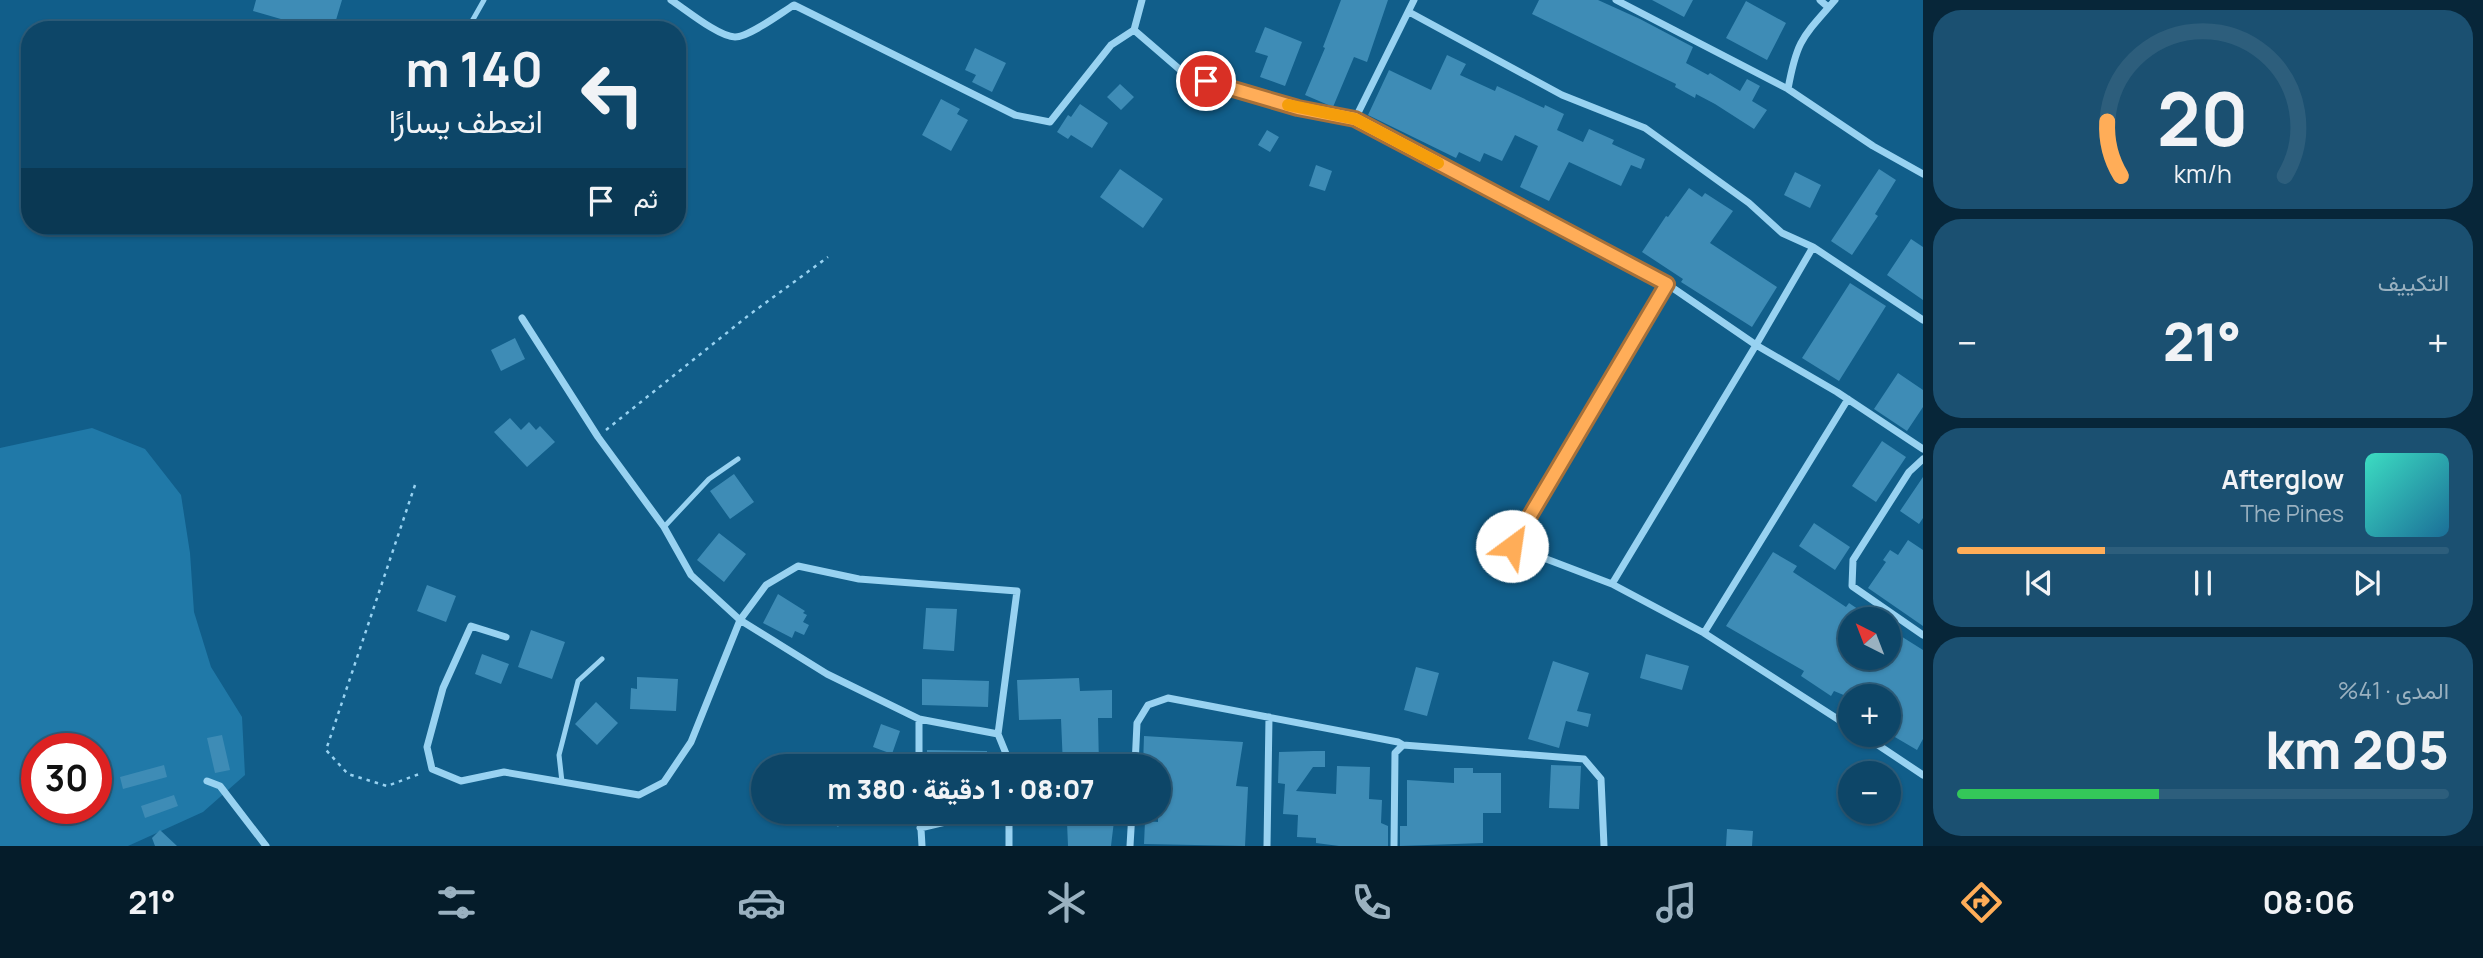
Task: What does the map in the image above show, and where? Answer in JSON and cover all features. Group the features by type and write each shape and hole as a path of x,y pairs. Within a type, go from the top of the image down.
{"street":[{"path":"671,0 717,30 733,37 745,34 794,5 1015,115 1050,122 1111,45 1134,30 1142,0"},
{"path":"1355,119 1414,0"},
{"path":"1616,0 1788,89 1873,146 1923,174"},
{"path":"1820,0 1828,7"},
{"path":"1788,89 1795,51 1807,30 1835,0"},
{"path":"1409,12 1562,95 1645,128 1749,204 1783,233 1813,247 1923,320"},
{"path":"1134,30 1185,75 1298,108 1355,119 1667,284 1756,345 1848,399 1923,449"},
{"path":"1612,584 1813,247"},
{"path":"1667,284 1512,546 1612,584 1704,633 1838,719"},
{"path":"522,318 598,437 664,527 691,575 740,620 827,674 919,719 998,734"},
{"path":"1704,633 1848,399"},
{"path":"1923,459 1909,472 1853,560 1852,570 1852,586 1923,635"},
{"path":"506,638 471,626 443,688 427,747 432,769 461,781 504,772 639,795 664,782 691,742 740,620 766,585 798,566 859,579 1017,591 998,734 1006,754"},
{"path":"1136,754 1137,723 1148,705 1168,698 1269,716 1403,745 1584,759 1601,779 1604,846"},
{"path":"1267,846 1269,716"},
{"path":"919,719 919,754"},
{"path":"1394,846 1395,752 1403,745"},
{"path":"1881,747 1923,775"},
{"path":"207,781 220,786 266,846"},
{"path":"920,824 922,846"},
{"path":"920,828 937,824"},
{"path":"1009,824 1009,846"},
{"path":"1130,846 1131,824"}],"lane":[{"path":"472,21 484,0"},
{"path":"664,527 709,479 737,459"},
{"path":"562,782 559,755 578,681 603,659"}],"path":[{"path":"598,437 749,315 828,257"},
{"path":"415,485 326,750 348,774 387,786 432,769"}],"shaded area":[{"path":"92,428 145,449 181,495 190,553 194,612 211,667 242,717 245,775 203,812 128,846 0,846 0,448"}],"building":[{"path":"256,0 342,0 336,21 288,21 253,11"},
{"path":"1341,0 1388,0 1367,62 1354,57 1333,107 1305,95"},
{"path":"1539,0 1598,0 1640,19 1693,47 1686,63 1708,75 1710,73 1740,91 1747,79 1760,86 1752,101 1767,110 1754,129 1696,94 1695,98 1675,87 1676,84 1532,14"},
{"path":"1652,0 1693,0 1684,17"},
{"path":"1746,1 1786,23 1767,60 1726,38"},
{"path":"1265,27 1302,42 1285,86 1260,77 1268,56 1255,52"},
{"path":"975,48 1006,63 992,92 972,82 976,75 965,70"},
{"path":"1447,55 1466,64 1460,75 1495,91 1497,86 1544,108 1545,105 1564,114 1557,130 1583,142 1589,129 1614,140 1612,144 1645,159 1641,169 1631,165 1621,186 1569,162 1549,201 1520,187 1538,146 1515,135 1502,161 1484,153 1480,162 1459,152 1456,158 1368,115 1389,70 1431,90"},
{"path":"1120,84 1134,97 1121,110 1107,97"},
{"path":"941,99 960,109 957,114 968,120 951,151 922,135"},
{"path":"1080,104 1108,123 1092,148 1071,135 1068,139 1057,132 1068,115 1071,117"},
{"path":"1267,130 1279,137 1270,152 1258,145"},
{"path":"1316,165 1332,171 1325,191 1309,186"},
{"path":"1120,169 1163,199 1143,228 1100,197"},
{"path":"1879,169 1896,180 1875,214 1878,216 1852,255 1831,241"},
{"path":"1795,172 1821,185 1810,208 1784,195"},
{"path":"1689,188 1702,197 1705,193 1733,211 1710,243 1777,287 1752,327 1681,282 1683,279 1642,252"},
{"path":"1911,239 1923,247 1923,300 1887,275"},
{"path":"1850,283 1886,306 1839,381 1802,358"},
{"path":"515,338 525,359 501,371 491,350"},
{"path":"1898,373 1923,390 1923,407 1907,431 1874,409"},
{"path":"510,418 521,430 529,422 536,430 540,426 555,442 527,467 494,432"},
{"path":"1882,441 1906,457 1876,502 1852,486"},
{"path":"734,474 754,502 730,519 710,491"},
{"path":"1923,477 1923,518 1919,524 1900,511"},
{"path":"1814,523 1850,547 1835,570 1799,546"},
{"path":"719,533 746,554 724,582 697,560"},
{"path":"1908,540 1923,550 1923,626 1901,611 1901,607 1896,607 1868,588 1886,562 1883,560 1890,550 1898,555"},
{"path":"1773,552 1797,566 1793,572 1846,607 1838,607 1838,670 1901,670 1901,636 1923,650 1923,739 1917,750 1901,741 1901,684 1838,684 1838,693 1834,691 1831,696 1801,676 1804,671 1726,626"},
{"path":"427,585 456,596 446,622 417,611"},
{"path":"778,594 805,611 803,613 807,615 803,622 809,625 804,635 795,631 792,638 763,623"},
{"path":"926,608 957,609 954,651 923,649"},
{"path":"531,630 565,642 552,679 518,667"},
{"path":"482,654 509,664 501,684 475,674"},
{"path":"1646,654 1689,666 1682,690 1640,678"},
{"path":"1553,661 1589,673 1577,711 1591,714 1588,727 1566,721 1559,748 1528,739"},
{"path":"1416,667 1439,673 1427,716 1404,710"},
{"path":"637,677 678,679 676,711 630,709 631,688 637,689"},
{"path":"1079,678 1080,691 1112,690 1112,718 1098,718 1099,754 1062,754 1061,719 1019,720 1017,680"},
{"path":"922,679 989,681 988,707 922,705"},
{"path":"596,702 618,723 597,745 575,724"},
{"path":"881,724 900,731 892,754 873,747"},
{"path":"222,735 230,770 215,773 207,738"},
{"path":"1144,736 1243,742 1236,786 1248,787 1245,846 1144,844 1145,824 1171,824 1171,754 1143,754"},
{"path":"927,750 987,751 987,754 927,754"},
{"path":"1325,751 1325,767 1313,767 1296,791 1336,794 1337,766 1370,767 1369,799 1382,800 1381,823 1388,826 1388,846 1339,846 1316,843 1316,838 1297,837 1298,815 1283,814 1285,784 1278,783 1279,752"},
{"path":"164,765 167,777 123,789 120,777"},
{"path":"1551,765 1581,766 1579,809 1549,808"},
{"path":"1454,768 1473,768 1473,773 1501,773 1501,813 1483,813 1483,843 1400,846 1400,826 1407,826 1407,780 1454,783"},
{"path":"174,795 178,806 145,818 141,806"},
{"path":"1067,824 1114,824 1111,846 1068,846"},
{"path":"1727,829 1753,831 1752,846 1726,846"},
{"path":"160,830 177,846 155,846 152,838"}],"slow traffic":[{"path":"1288,105 1355,119 1438,163"}],"route":[{"path":"1206,81 1298,108 1355,119 1667,284 1512,546"}]}
